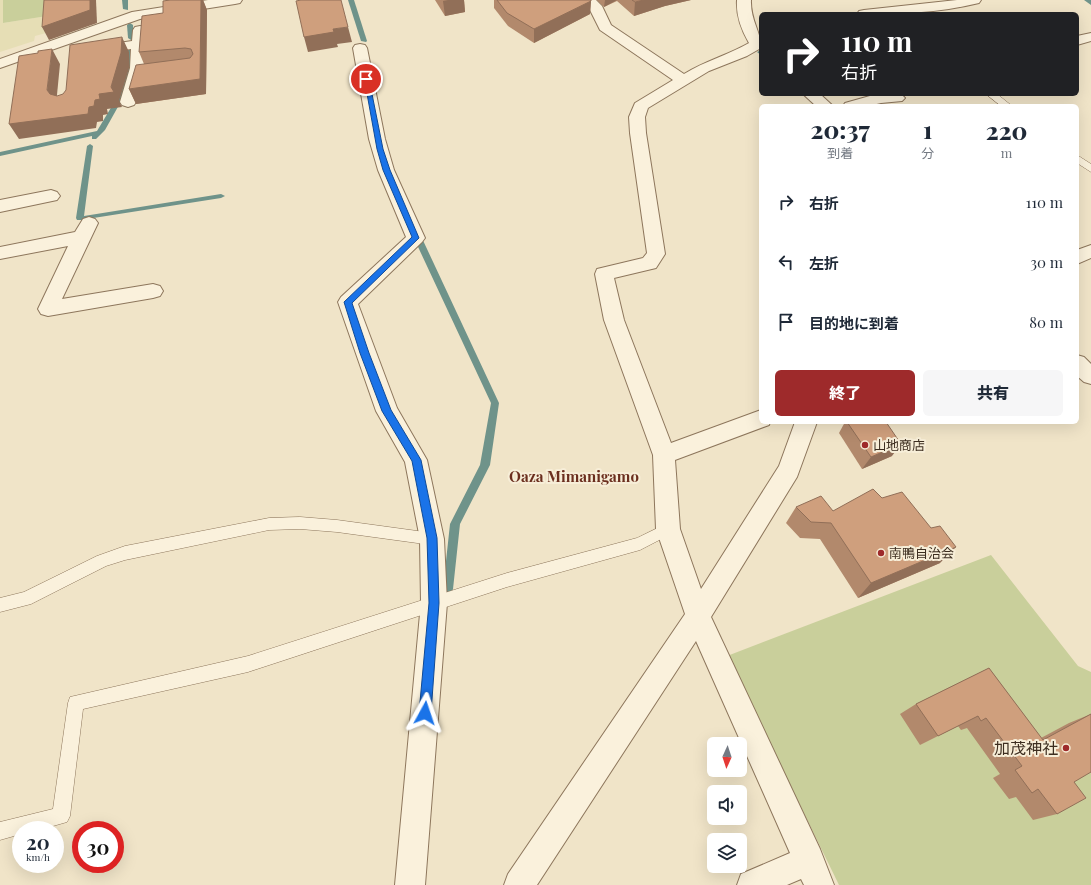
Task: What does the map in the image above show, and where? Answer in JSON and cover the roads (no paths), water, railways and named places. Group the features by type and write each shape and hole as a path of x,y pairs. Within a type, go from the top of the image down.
{"street":[{"path":"0,64 142,15 211,2 236,0"},
{"path":"587,0 595,6 605,27 683,80"},
{"path":"744,0 743,12 748,29 759,44"},
{"path":"883,12 951,5 974,0"},
{"path":"128,102 142,74 138,44 142,15"},
{"path":"1079,40 1091,37"},
{"path":"85,52 138,44"},
{"path":"752,885 814,872 698,616 668,529 664,455 614,320 604,274 649,263 656,254 637,117 641,106 704,68 759,45"},
{"path":"360,48 377,139 386,170 416,238 348,302 364,353 387,411 416,460 432,538 434,603 410,885"},
{"path":"0,68 62,57"},
{"path":"813,96 823,104"},
{"path":"858,104 880,98 897,99"},
{"path":"0,206 51,196"},
{"path":"0,253 85,230 48,309 153,291"},
{"path":"1079,256 1091,251"},
{"path":"1079,365 1091,376"},
{"path":"664,455 759,420"},
{"path":"519,885 698,616 789,470 805,424"}],"lane":[{"path":"994,96 1004,104"},
{"path":"1079,160 1091,169"},
{"path":"0,605 26,599 102,561 125,553 269,524 300,522 432,538"},
{"path":"0,831 61,816 76,702 248,664 506,580 640,544 668,529"}],"waterway":[{"path":"125,0 126,9"},
{"path":"351,0 364,41"},
{"path":"1087,0 1091,3"},
{"path":"130,25 131,38"},
{"path":"94,138 102,130 121,96 130,50"},
{"path":"0,154 98,133"},
{"path":"80,218 90,146"},
{"path":"87,217 221,196"},
{"path":"416,234 495,403 485,465 455,524 448,589"}],"place":[{"name":"山地商店","path":"865,445"},
{"name":"南鴨自治会","path":"881,553"},
{"name":"加茂神社","path":"1066,748"}],"district":[{"name":"Oaza Mimanigamo","path":"574,477"}]}
